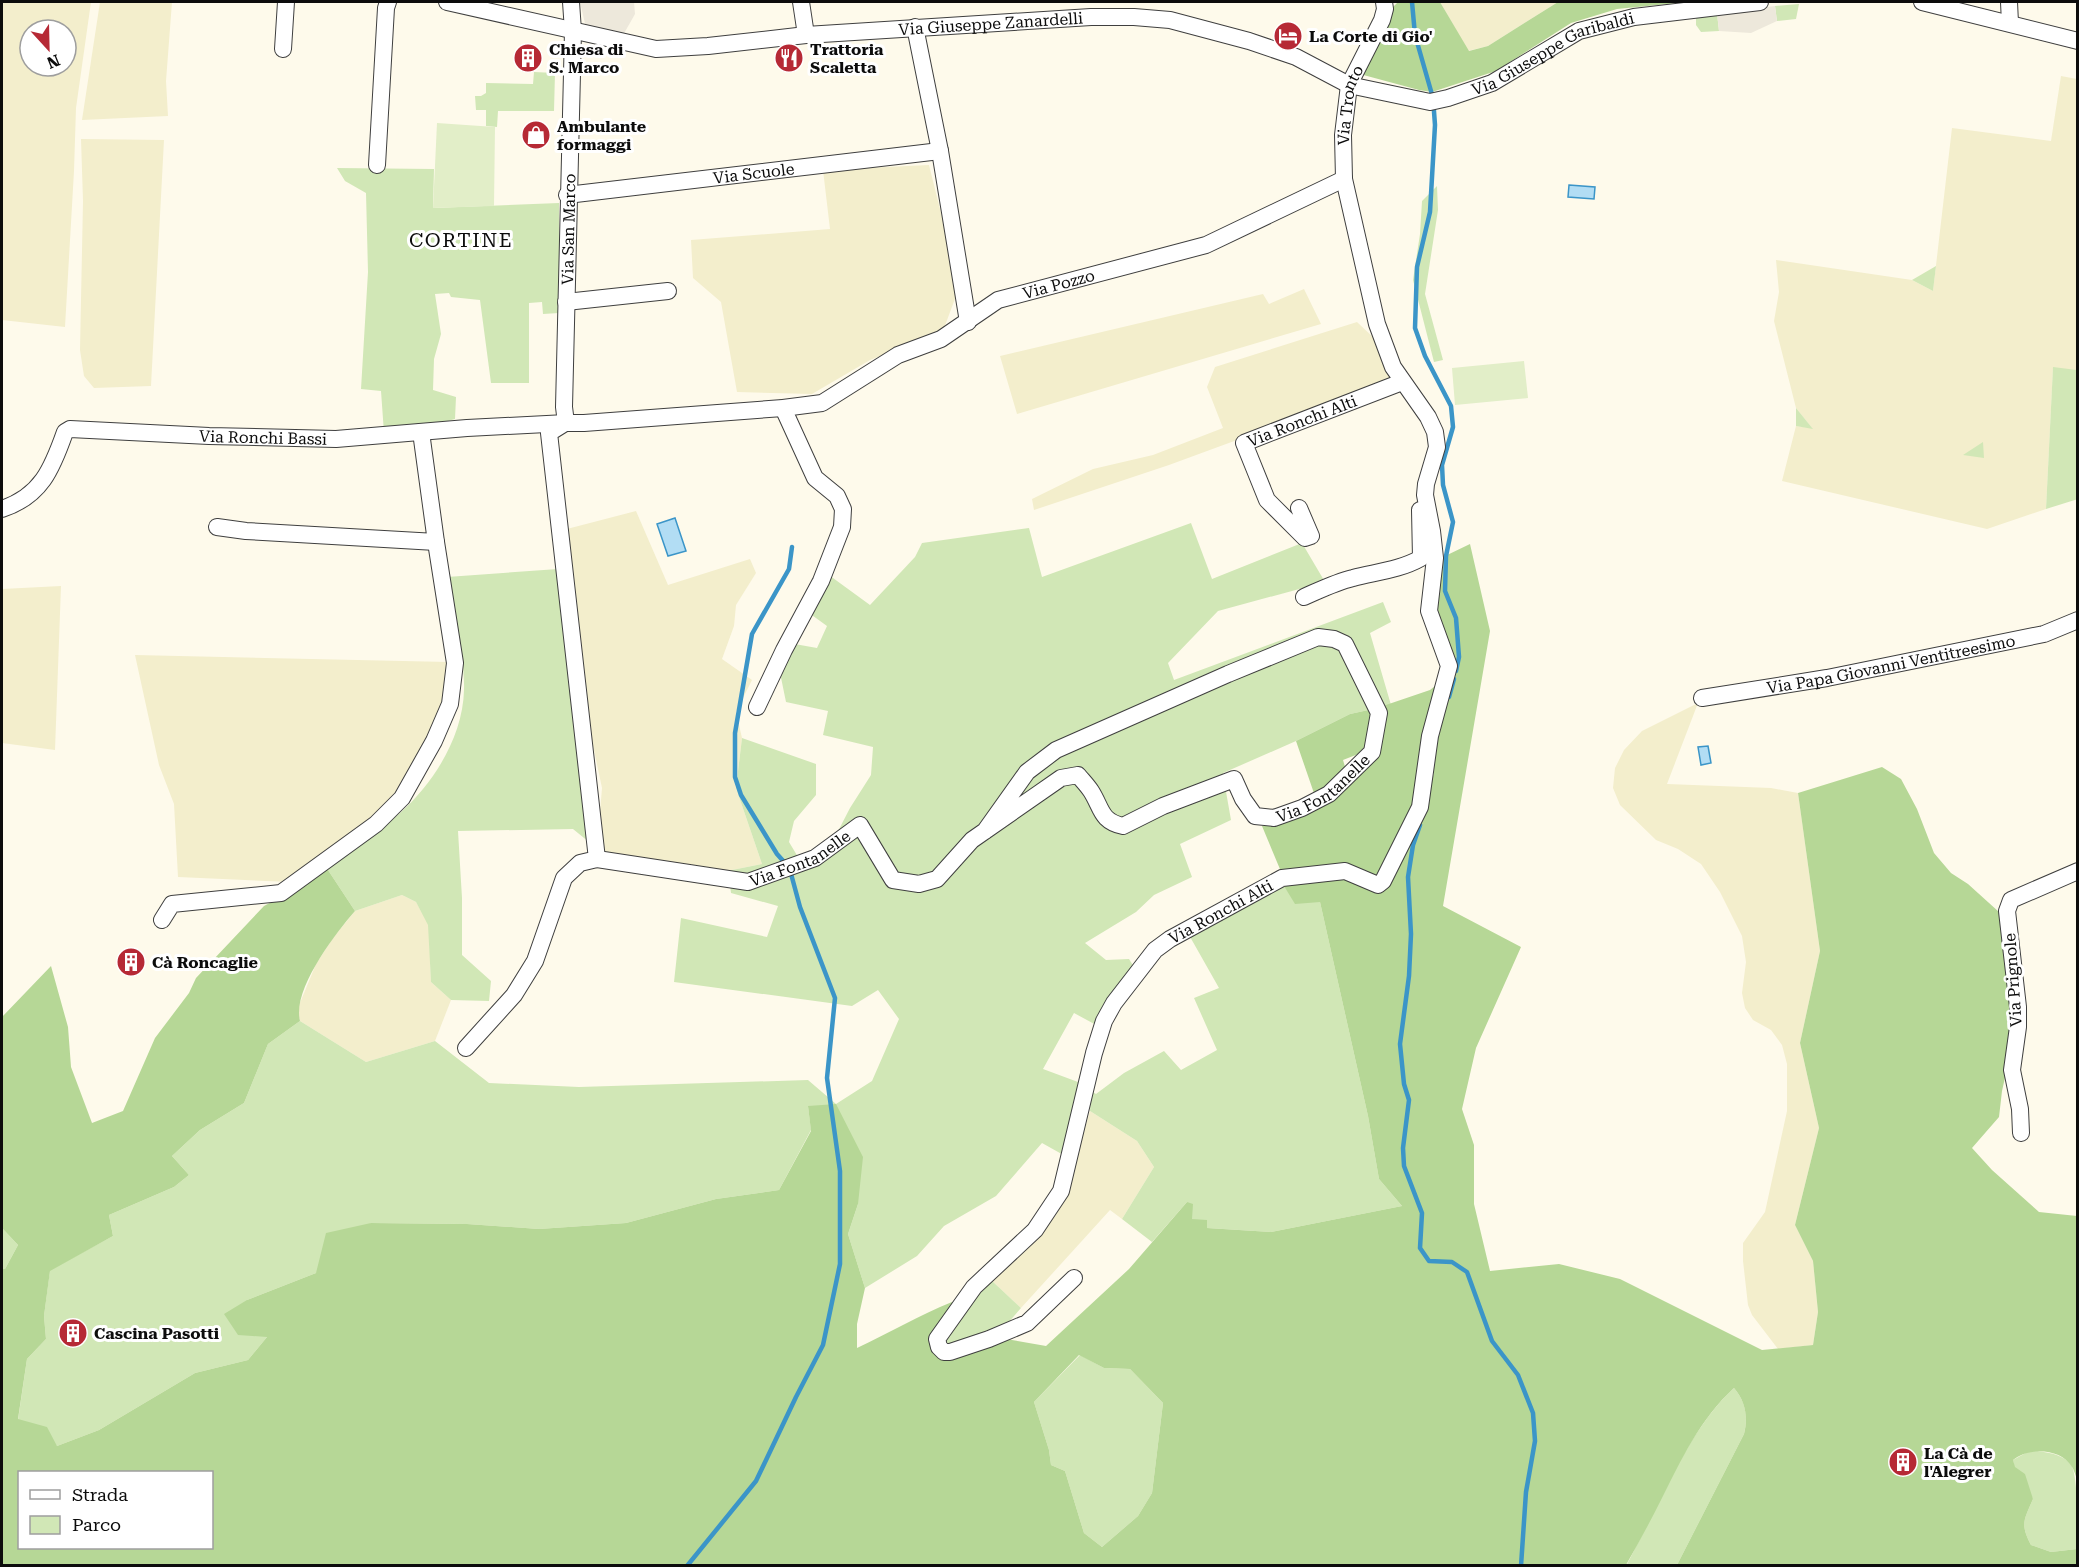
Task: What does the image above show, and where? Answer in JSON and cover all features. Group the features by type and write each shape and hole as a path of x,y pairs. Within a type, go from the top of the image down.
{"street":[{"path":"283,49 286,2"},
{"path":"377,165 388,2"},
{"name":"Via Giuseppe Zanardelli","path":"447,2 656,49 708,46 806,35 1091,17 1170,20 1249,41 1296,57 1349,85"},
{"name":"Via San Marco","path":"566,423 564,407 567,195 573,31 571,2"},
{"path":"801,2 806,35"},
{"name":"Via Tronto","path":"1344,179 1343,135 1349,85 1382,20 1384,2"},
{"name":"Via Giuseppe Garibaldi","path":"1349,85 1422,101 1444,100 1492,83 1580,31 1635,17 1760,2"},
{"path":"1922,2 2078,42"},
{"path":"2009,2 2010,23"},
{"path":"915,27 940,151 968,322"},
{"name":"Via Scuole","path":"567,195 940,151"},
{"name":"Via Pozzo","path":"566,423 783,408 822,403 898,356 941,339 998,300 1206,245 1344,179"},
{"name":"Via Ronchi Alti","path":"1074,1278 1027,1323 950,1352 944,1352 939,1347 937,1339 974,1287 1035,1230 1061,1191 1094,1053 1104,1021 1114,1003 1155,950 1170,939 1282,878 1345,872 1376,885 1383,881 1420,807 1430,736 1449,666 1429,611 1435,558 1425,495 1437,447 1435,432 1428,417 1393,367 1377,324 1344,179"},
{"path":"566,302 668,291"},
{"name":"Via Ronchi Alti","path":"1299,508 1311,536 1305,538 1267,500 1244,443 1402,382"},
{"path":"757,707 821,581 842,527 843,509 837,496 815,478 783,408"},
{"path":"466,1048 514,995 535,961 564,878 580,863 597,859 549,433 566,423"},
{"name":"Via Ronchi Bassi","path":"2,509 31,495 45,480 65,432 70,429 336,439 566,423"},
{"path":"162,920 172,904 281,893 376,824 402,798 434,741 450,704 455,663 421,432"},
{"path":"1304,597 1351,578 1395,569 1421,558 1420,505 1425,495"},
{"path":"217,527 246,531 436,542"},
{"name":"Via Papa Giovanni Ventitreesimo","path":"1702,698 1827,678 2044,634 2078,620"},
{"name":"Via Fontanelle","path":"597,859 748,882 815,858 860,825 893,880 920,884 937,879 972,840 984,831 1061,778 1078,775 1091,790 1103,815 1114,824 1124,826 1163,806 1234,779 1243,799 1255,816 1274,818 1302,808 1329,794 1372,752 1379,713 1345,644 1334,639 1318,637 1056,750 1027,772 984,831"},
{"name":"Via Prignole","path":"2021,1133 2020,1109 2012,1070 2018,1027 2018,1008 2007,911 2011,900 2078,871"}],"shaded area":[{"path":"2,2 91,2 76,108 65,327 2,320"},
{"path":"100,2 172,2 166,81 168,116 82,120"},
{"path":"580,2 634,2 635,14 622,37 586,28"},
{"path":"1440,2 1558,2 1488,46 1468,51"},
{"path":"1775,6 1777,21 1751,33 1719,31 1717,13"},
{"path":"2061,76 2077,79 2077,370 2053,368 2046,509 1987,529 1782,481 1796,426 1812,428 1796,408 1774,321 1779,292 1776,260 1912,280 1933,291 1952,128 2051,141"},
{"path":"81,139 164,140 151,386 94,388 84,376 80,350 83,201"},
{"path":"929,165 951,253 956,296 943,331 870,360 812,394 737,392 721,302 693,278 691,240 830,229 823,170"},
{"path":"1304,289 1321,324 1017,414 1000,356 1263,294 1269,304"},
{"path":"1357,322 1374,338 1393,377 1237,440 1034,510 1032,499 1093,469 1153,455 1223,428 1207,387 1215,367"},
{"path":"636,511 668,585 750,559 756,573 736,605 734,626 722,659 752,680 736,712 742,738 736,788 762,864 727,871 635,863 597,849 602,788 588,722 563,530"},
{"path":"61,586 55,750 2,743 2,589"},
{"path":"135,655 449,662 449,695 395,802 290,882 178,877 174,804 159,765"},
{"path":"1698,703 1667,784 1771,788 1798,793 1820,951 1800,1043 1819,1128 1795,1225 1813,1261 1818,1312 1813,1345 1778,1349 1752,1315 1748,1305 1743,1261 1743,1243 1765,1212 1787,1111 1787,1064 1782,1045 1771,1030 1753,1020 1745,1008 1742,993 1746,962 1742,936 1720,892 1701,864 1678,849 1656,840 1620,805 1613,788 1615,768 1624,750 1642,731"},
{"path":"402,895 416,902 429,925 431,982 451,1000 435,1041 366,1062 300,1021 297,1010 316,964 355,911"},
{"path":"1090,1111 1137,1141 1154,1167 1122,1219 1110,1210 1021,1308 990,1279 1056,1215 1067,1189"}],"green space":[{"path":"1398,2 1440,2 1469,51 1488,46 1558,2 1687,2 1617,9 1571,23 1496,71 1432,92 1356,73 1386,14"},
{"path":"1799,4 1796,19 1777,21 1775,6"},
{"path":"1717,13 1719,31 1701,32 1696,25 1696,16"},
{"path":"534,72 555,73 554,111 498,111 497,127 486,126 486,110 476,110 475,96 486,93 486,83 533,84"},
{"path":"437,123 495,127 494,206 433,208"},
{"path":"337,168 434,169 433,208 559,203 559,313 543,314 542,302 529,303 529,383 491,383 480,300 451,297 449,293 435,294 441,334 434,359 433,390 456,397 455,419 424,428 384,433 381,391 361,389 368,272 366,193 345,181"},
{"path":"1437,186 1438,210 1425,294 1443,360 1434,362 1413,280 1422,201"},
{"path":"1936,266 1933,291 1912,280"},
{"path":"1524,361 1528,398 1455,405 1452,368"},
{"path":"2053,367 2077,370 2078,499 2046,509"},
{"path":"1796,408 1813,429 1796,426"},
{"path":"1983,442 1984,458 1963,455"},
{"path":"1191,523 1212,579 1302,543 1325,582 1218,611 1168,663 1174,680 1383,602 1391,622 1370,633 1391,705 1380,707 1337,635 1044,755 982,829 934,877 921,881 895,873 868,829 835,837 871,775 873,747 823,735 828,711 786,702 778,663 789,643 817,648 827,626 809,613 822,570 870,605 915,557 922,543 1029,528 1042,577"},
{"path":"1470,544 1490,631 1443,906 1521,947 1476,1048 1462,1109 1474,1145 1474,1204 1490,1271 1559,1264 1620,1279 1762,1350 1813,1345 1818,1312 1813,1261 1795,1225 1819,1128 1800,1043 1820,951 1798,793 1882,767 1901,779 1917,809 1934,853 1951,873 1968,884 1999,912 2005,931 2015,1022 2010,1055 1999,1117 1972,1148 1992,1170 2039,1212 2077,1216 2077,1480 2073,1468 2067,1461 2052,1453 2035,1451 2013,1460 2015,1467 2025,1474 2033,1499 2024,1522 2025,1532 2031,1545 2051,1552 2077,1549 2077,1565 1677,1565 1744,1434 1745,1410 1734,1388 1711,1413 1692,1441 1626,1565 2,1566 2,1269 5,1269 18,1245 2,1228 2,1017 51,966 68,1027 71,1067 92,1123 123,1111 155,1038 189,993 196,978 264,906 296,889 326,867 355,911 327,948 309,979 299,1008 300,1021 268,1044 244,1103 200,1130 172,1156 189,1175 174,1187 109,1215 113,1236 50,1271 44,1316 46,1339 27,1359 18,1419 47,1427 57,1446 99,1430 195,1373 248,1360 267,1337 238,1335 224,1314 247,1300 316,1273 326,1233 371,1223 467,1224 539,1229 626,1223 716,1199 779,1190 811,1131 808,1106 836,1104 863,1157 858,1204 848,1234 865,1288 857,1324 857,1348 952,1302 958,1306 939,1357 948,1361 1006,1339 1046,1346 1129,1269 1187,1202 1193,1204 1192,1219 1207,1220 1207,1228 1271,1232 1402,1206 1379,1179 1368,1116 1320,902 1295,904 1284,886 1345,873 1381,889 1417,818 1414,841 1427,803 1434,772 1434,734 1453,667 1452,654 1438,618 1438,587 1443,557","holes":["1079,1355 1104,1368 1130,1369 1163,1403 1152,1493 1138,1516 1102,1547 1084,1533 1065,1471 1051,1465 1049,1450 1034,1402"]},
{"path":"558,569 589,842 573,829 458,831 462,898 462,955 491,981 489,1001 451,1000 431,982 428,925 416,902 402,895 355,911 326,867 382,827 412,801 435,773 452,741 462,707 464,676 447,577"},
{"path":"1315,642 1344,647 1373,709 1350,714 1223,773 1223,779 1116,822 1083,776 993,823 1046,761"},
{"path":"1440,682 1419,808 1378,881 1282,874 1262,826 1299,814 1376,751 1380,707 1430,690"},
{"path":"1373,709 1366,751 1343,760 1346,770 1316,799 1296,741 1350,714"},
{"path":"742,738 816,764 816,795 794,821 789,842 798,857 746,879 727,871 762,864 736,788"},
{"path":"1079,780 1109,827 1225,786 1231,820 1180,844 1192,877 1154,895 1136,912 1085,943 1106,960 1129,959 1136,970 1098,1026 1074,1013 1043,1069 1078,1082 1067,1157 1042,1143 996,1196 944,1226 917,1256 865,1288 848,1234 858,1204 808,1106 811,1130 779,1190 716,1199 626,1223 539,1229 467,1224 371,1223 316,1273 247,1300 267,1337 248,1360 195,1373 99,1430 57,1446 18,1420 27,1359 46,1339 44,1316 50,1270 113,1236 109,1215 174,1187 189,1175 172,1156 200,1130 244,1103 268,1044 300,1021 366,1062 435,1041 489,1083 579,1087 808,1080 836,1104 872,1081 899,1019 878,990 852,1006 674,982 681,918 767,937 778,906 731,893 730,885 859,833 911,886 964,857 1051,789"},
{"path":"1284,886 1320,902 1368,1116 1379,1179 1402,1206 1271,1232 1207,1228 1192,1219 1187,1202 1152,1242 1122,1219 1154,1167 1137,1141 1090,1111 1091,1091 1096,1094 1124,1073 1164,1051 1181,1070 1217,1050 1194,998 1219,988 1189,935"},
{"path":"2,1228 18,1245 5,1269 2,1269"},
{"path":"990,1279 1021,1308 1001,1331 954,1344 946,1344 945,1337"},
{"path":"1080,1355 1104,1368 1130,1369 1163,1403 1152,1493 1138,1516 1102,1547 1084,1533 1065,1471 1051,1465 1049,1450 1034,1402"},
{"path":"1734,1388 1745,1410 1744,1434 1677,1565 1626,1566 1687,1448 1717,1406"},
{"path":"2031,1450 2058,1455 2071,1464 2076,1492 2077,1549 2051,1552 2031,1545 2025,1532 2024,1522 2033,1499 2014,1467 2013,1460"}],"water":[{"path":"1569,185 1595,187 1594,199 1568,197"},
{"path":"675,518 686,551 668,556 657,524"},
{"path":"1708,746 1711,763 1701,765 1698,747"}],"waterway":[{"path":"1412,2 1415,35 1433,98 1435,125 1430,212 1417,267 1415,328 1425,356 1451,406 1453,427 1442,465 1443,485 1453,522 1446,556 1445,591 1456,618 1459,657 1456,671"},
{"path":"785,863 777,854 741,795 735,777 735,733 752,634 789,569 792,547"},
{"path":"1449,697 1454,679"},
{"path":"1420,825 1413,845 1408,877 1411,934 1409,976 1400,1044 1404,1084 1409,1100 1403,1148 1404,1166 1422,1213 1420,1248 1429,1261 1452,1262 1467,1272 1492,1341 1518,1375 1533,1413 1535,1441 1526,1492 1521,1566"},
{"path":"687,1566 756,1481 823,1345 840,1264 840,1171 827,1078 835,998 800,907 790,870"}],"place":[{"name":"La Corte di Gio'","path":"1288,36"},
{"name":"Chiesa di S. Marco","path":"528,58"},
{"name":"Trattoria Scaletta","path":"789,58"},
{"name":"Ambulante formaggi","path":"536,135"},
{"name":"Cà Roncaglie","path":"131,962"},
{"name":"Cascina Pasotti","path":"73,1333"},
{"name":"La Cà de l'Alegrer","path":"1903,1462"}],"district":[{"name":"CORTINE","path":"461,240"}]}
